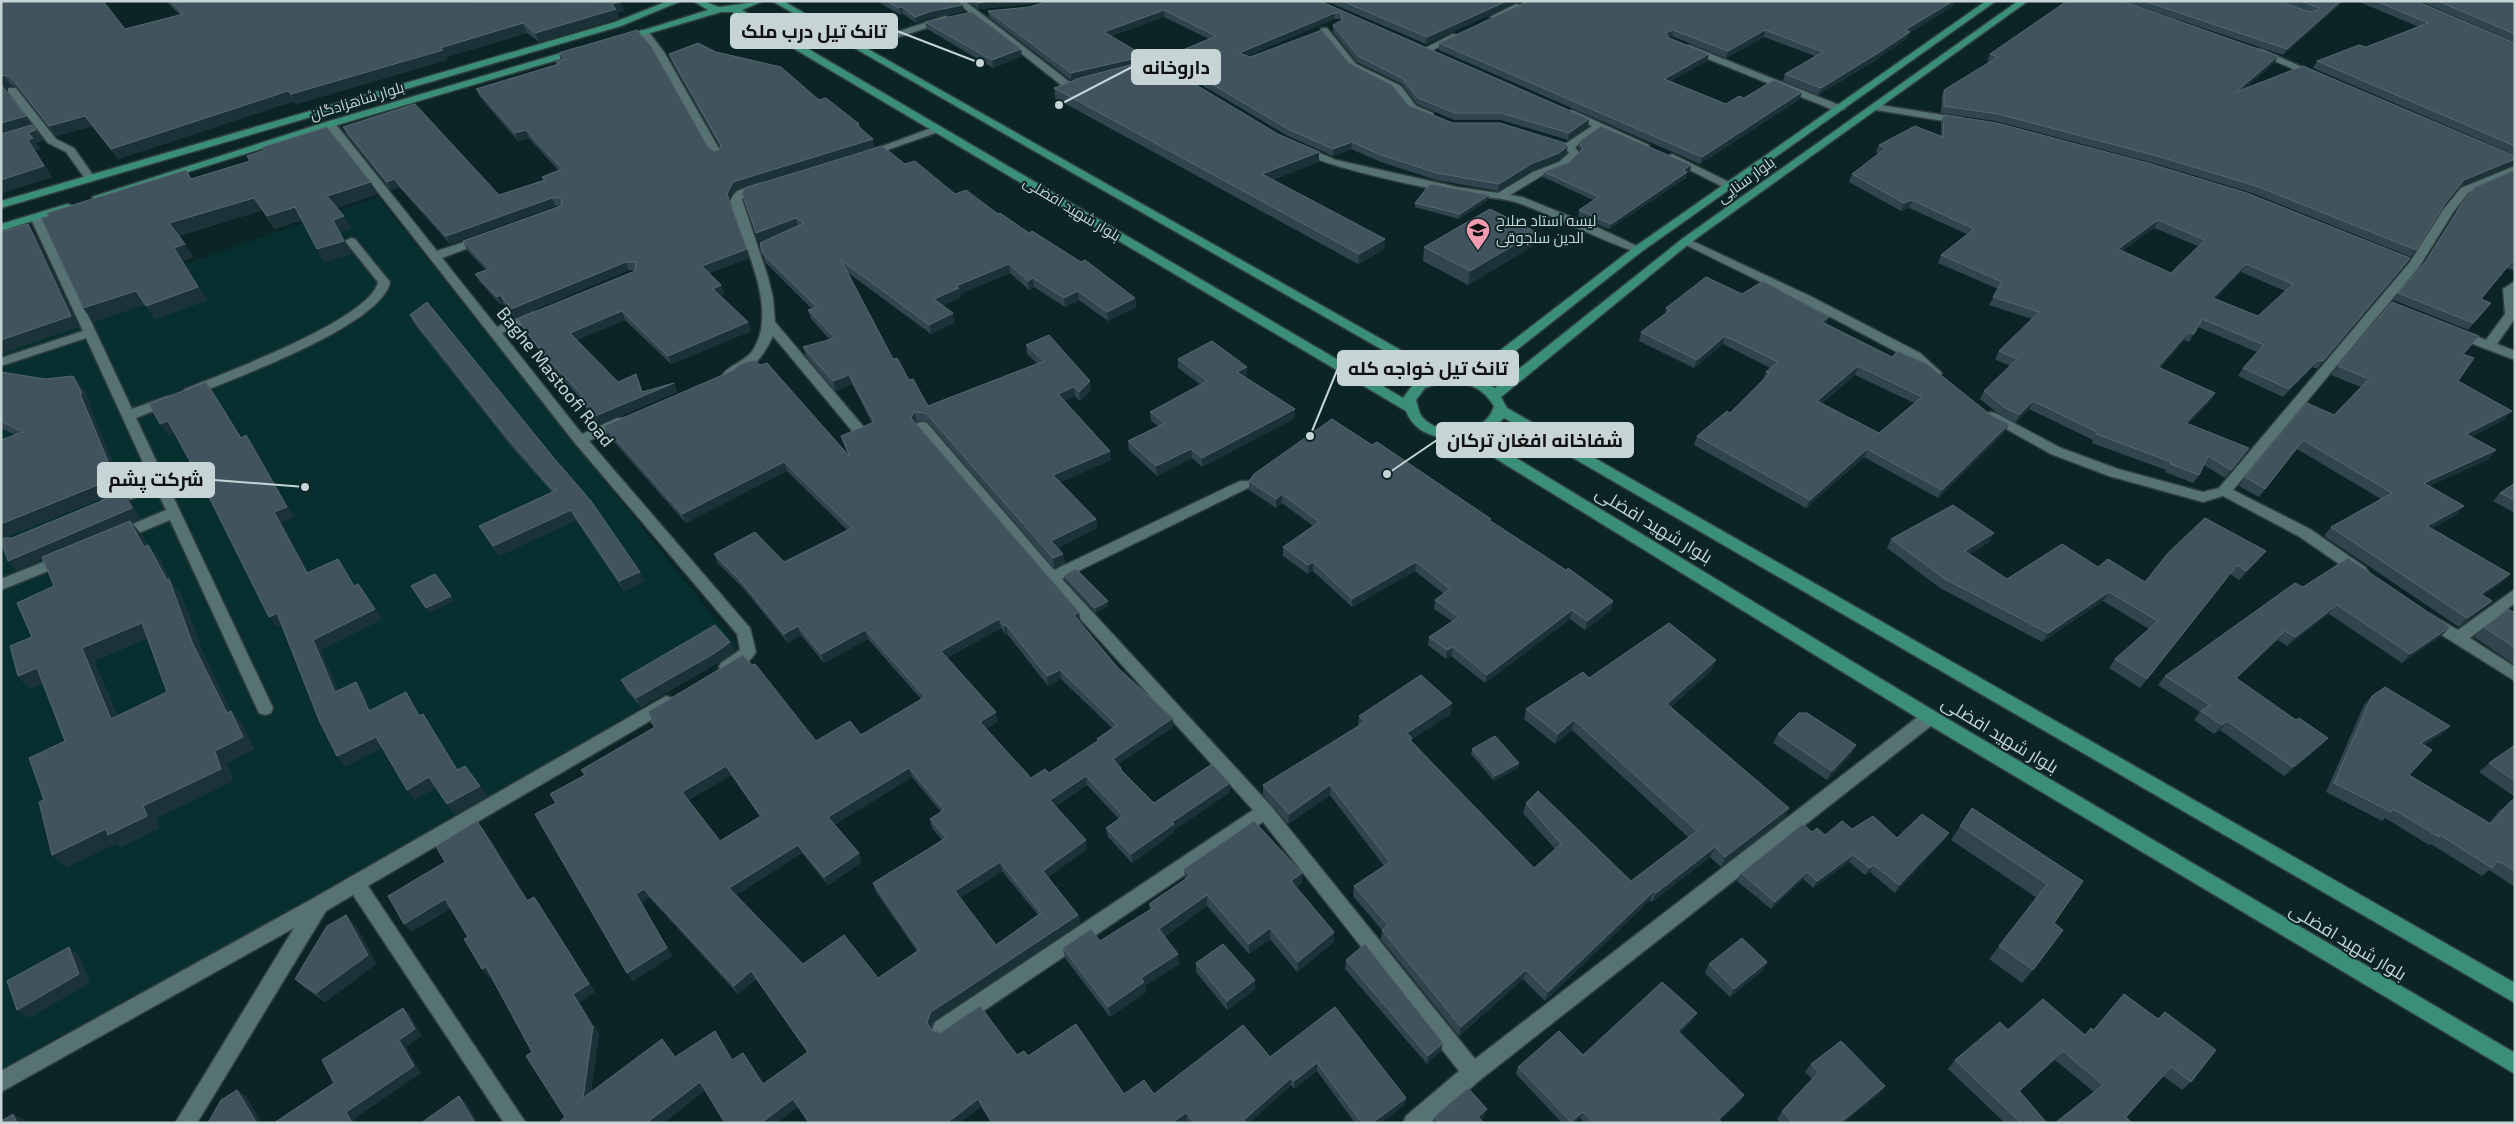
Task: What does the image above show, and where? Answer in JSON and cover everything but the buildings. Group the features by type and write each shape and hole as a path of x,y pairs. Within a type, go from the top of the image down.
{"main road":[{"name":"بلوار شاهزادگان","path":"1,205 618,24 677,1"},
{"name":"بلوار شهید افضلی","path":"697,1 705,6 728,9 938,129 1410,408"},
{"path":"606,43 759,1"},
{"name":"بلوار شهید افضلی","path":"776,1 1441,378"},
{"name":"بلوار سنایی","path":"1470,380 1637,250 1992,1"},
{"name":"بلوار سنایی","path":"1498,402 1686,241 2024,1"},
{"name":"بلوار شاهزادگان","path":"1,228 330,124 587,49"},
{"path":"1441,378 1470,380 1488,388 1498,402 1498,419 1491,426 1468,435 1454,435 1432,430 1414,417 1409,400 1413,392 1420,385 1441,378"},
{"name":"بلوار شهید افضلی","path":"1498,402 2515,994"},
{"name":"بلوار شهید افضلی","path":"1468,435 1930,717 2515,1064"}],"street":[{"path":"959,1 1069,86 1098,78"},
{"path":"1486,22 1519,6"},
{"path":"850,44 899,34 936,21 994,12"},
{"path":"1324,30 1353,66 1397,88 1412,108 1436,118"},
{"path":"1428,50 1469,30"},
{"path":"644,32 659,52 717,154"},
{"path":"1680,44 1840,109"},
{"path":"2245,46 2329,81"},
{"path":"1,94 25,87"},
{"path":"12,90 55,144 72,152 90,178"},
{"path":"1874,107 1976,123"},
{"path":"1564,109 1659,151 1729,186"},
{"name":"Baghe Mastoofi Road","path":"330,124 580,440 744,632 748,652 709,678"},
{"path":"1500,196 1537,174 1562,164 1575,154 1564,145 1600,125"},
{"path":"27,134 44,128"},
{"path":"856,157 938,129"},
{"path":"1292,144 1333,162 1457,190 1518,199 1595,230 1637,250"},
{"path":"1980,408 1994,420 2056,451 2114,473 2203,496 2224,490 2381,302 2465,190 2515,169"},
{"path":"720,379 757,355 765,344 770,323 758,247 736,199 741,193 774,182"},
{"path":"36,217 265,708"},
{"path":"435,256 498,233"},
{"path":"128,416 239,372 284,351 338,324 375,300 382,292 384,282 352,241"},
{"path":"1686,241 1808,300 1915,356 1944,379"},
{"path":"2489,346 2510,314 2509,289 2515,285"},
{"path":"2381,302 2399,309"},
{"path":"495,332 547,311"},
{"path":"770,323 858,429"},
{"path":"2444,328 2515,356"},
{"path":"1,362 89,332"},
{"path":"580,440 632,417"},
{"path":"922,426 1052,578 1265,811 1473,1073"},
{"path":"96,508 159,482"},
{"path":"1052,578 1245,484"},
{"path":"2224,490 2305,533 2376,582"},
{"path":"101,544 173,513"},
{"path":"1,585 74,555"},
{"path":"2458,638 2515,595"},
{"path":"2415,610 2515,675"},
{"path":"1,1082 356,884 683,693"},
{"path":"1413,1123 1473,1073 1930,717"},
{"path":"942,1029 1265,811"},
{"path":"356,884 516,1123"},
{"path":"185,1123 318,905"}],"shaded area":[{"path":"378,197 740,650 349,879 1,1069 1,324 64,303 88,298"}],"place":[{"name":"تانک تیل درب ملک","path":"980,63"},
{"name":"داروخانه","path":"1059,105"},
{"name":"لیسه استاد صلاح الدین سلجوقی","path":"1478,251"},
{"name":"تانک تیل خواجه کله","path":"1310,436"},
{"name":"شفاخانه افغان ترکان","path":"1387,474"},
{"name":"شرکت پشم","path":"305,487"}]}
